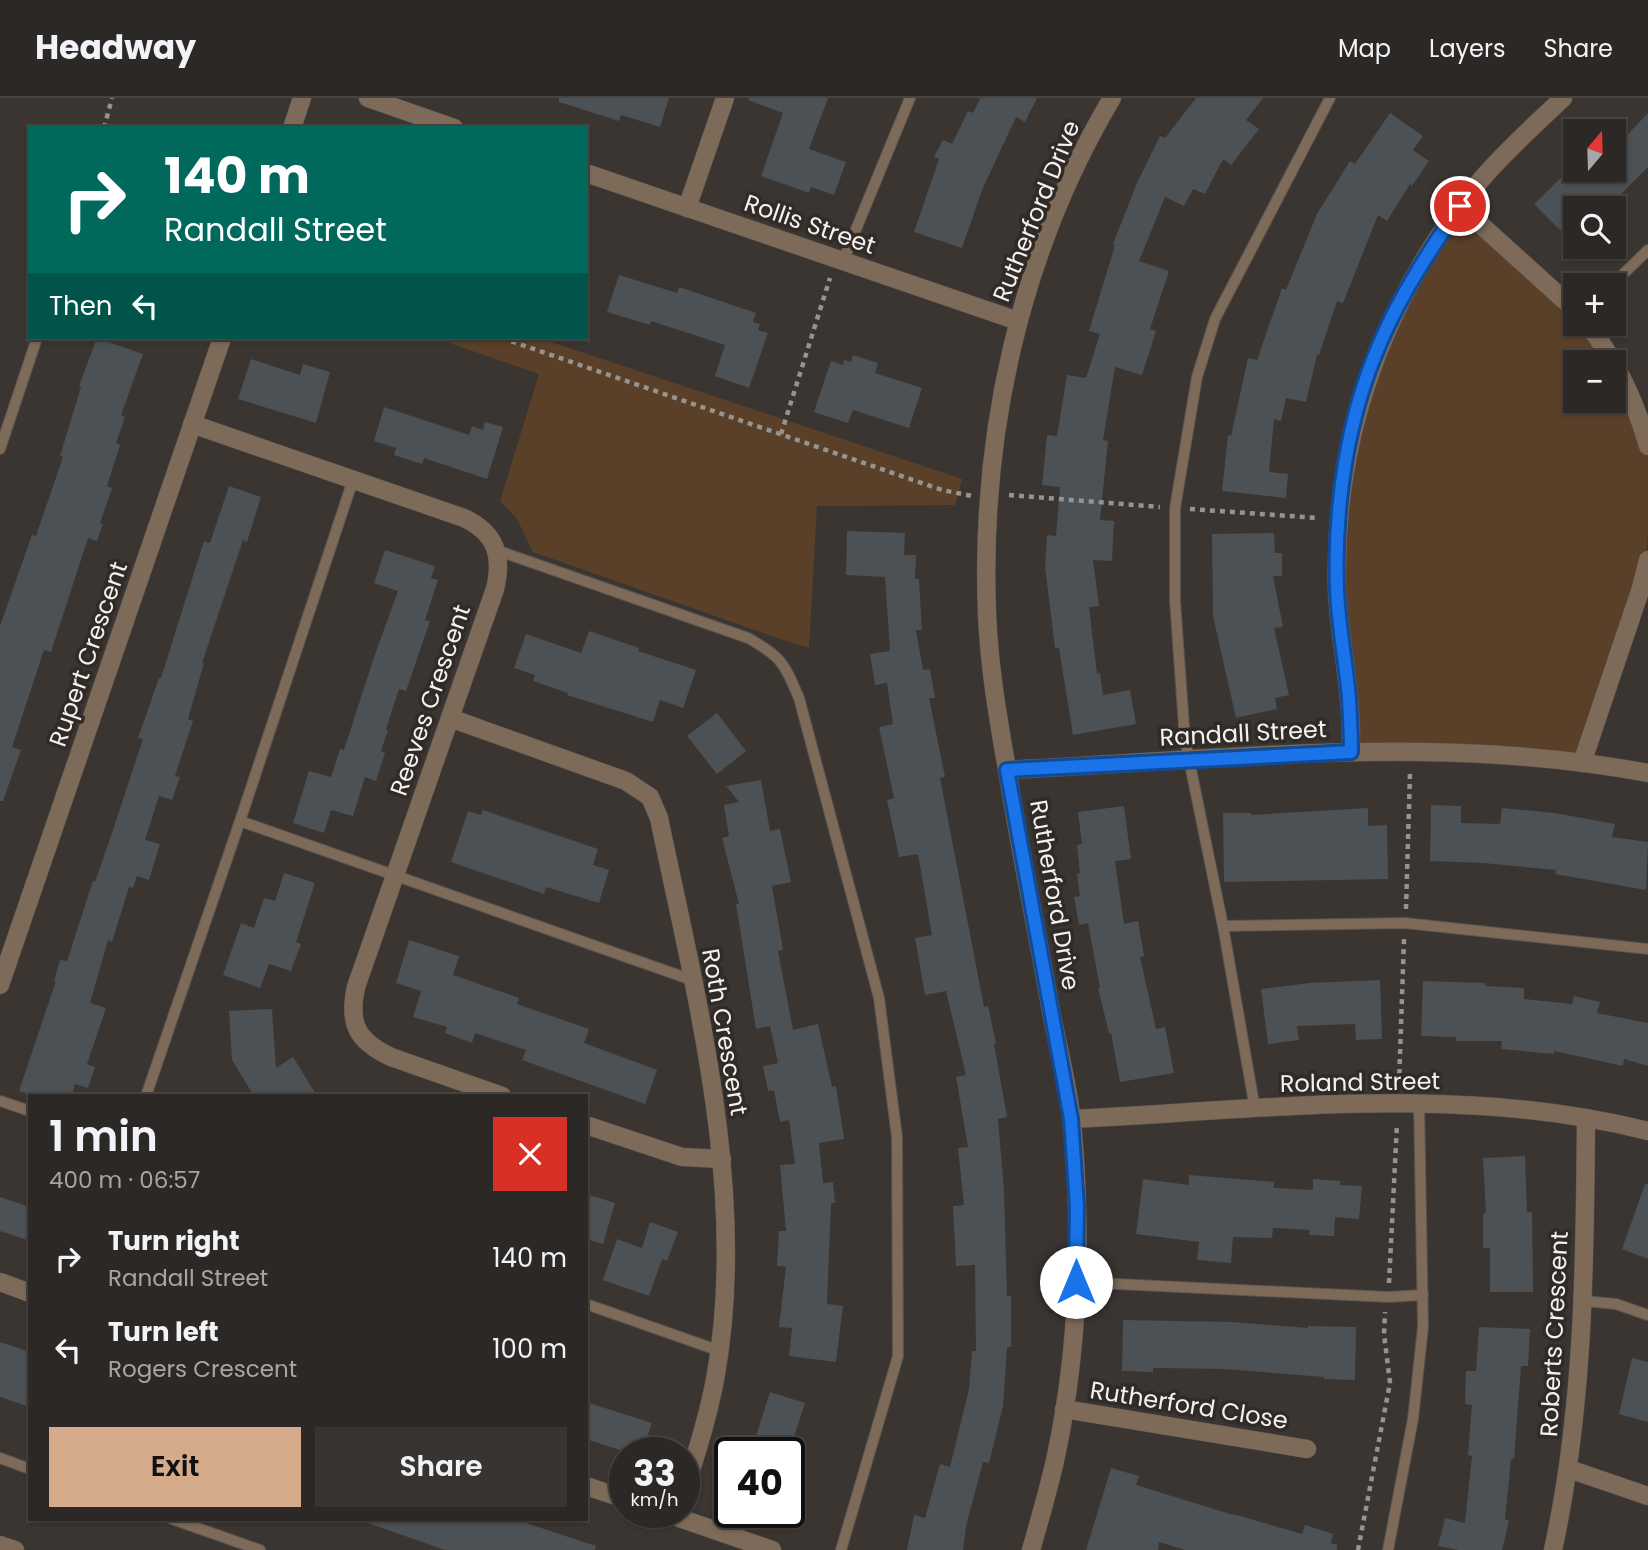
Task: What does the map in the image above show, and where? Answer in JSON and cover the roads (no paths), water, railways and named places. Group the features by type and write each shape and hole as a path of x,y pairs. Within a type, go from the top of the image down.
{"street":[{"path":"293,126 302,98"},
{"path":"368,98 448,126"},
{"path":"687,208 725,98"},
{"name":"Rutherford Drive","path":"1031,1550 1056,1455 1071,1357 1077,1206 1071,1119 994,688 987,614 988,526 997,419 1018,321 1044,243 1075,169 1112,98"},
{"path":"1351,752 1349,699 1337,587 1338,520 1347,461 1364,386 1379,345 1410,281 1460,206 1504,154 1563,98"},
{"name":"Rollis Street","path":"588,174 1018,321"},
{"path":"1460,206 1563,299"},
{"path":"1595,336 1621,373 1648,446"},
{"name":"Rupert Crescent","path":"0,985 221,340"},
{"path":"192,424 477,524 496,550"},
{"name":"Reeves Crescent","path":"496,550 499,564 495,589 356,987 353,1014 358,1033 366,1043 391,1058 496,1094"},
{"path":"1582,763 1648,560"},
{"name":"Roth Crescent","path":"450,718 626,780 650,797 659,818 692,980 722,1159 725,1201 726,1268 720,1351 700,1441"},
{"name":"Randall Street","path":"1007,770 1411,750 1582,763 1648,773"},
{"name":"Roland Street","path":"1071,1119 1419,1103 1479,1105 1587,1119 1648,1131"},
{"name":"Roberts Crescent","path":"1553,1550 1569,1469 1584,1301 1587,1119"},
{"path":"588,1126 682,1157 722,1159"},
{"path":"0,1282 28,1292"},
{"name":"Rutherford Close","path":"1064,1409 1307,1449"},
{"path":"1569,1469 1648,1496"},
{"path":"588,1487 609,1494"},
{"path":"700,1524 772,1550"},
{"path":"0,1545 15,1550"}],"lane":[{"path":"840,260 910,98"},
{"path":"1255,1109 1223,926 1185,740 1175,601 1175,508 1197,377 1215,319 1330,98"},
{"path":"1624,273 1648,250"},
{"path":"0,449 36,340"},
{"path":"147,1094 353,480"},
{"path":"496,550 748,638 770,651 786,666 799,698 879,999 897,1137 898,1356 841,1550"},
{"path":"240,821 692,980"},
{"path":"1223,926 1405,923 1648,949"},
{"path":"0,1101 28,1110"},
{"path":"1388,1550 1412,1419 1423,1327 1419,1103"},
{"path":"1076,1282 1388,1297 1423,1295"},
{"path":"1584,1301 1616,1304 1648,1315"},
{"path":"588,1305 720,1351"},
{"path":"0,1458 28,1468"},
{"path":"178,1521 260,1550"}]}
